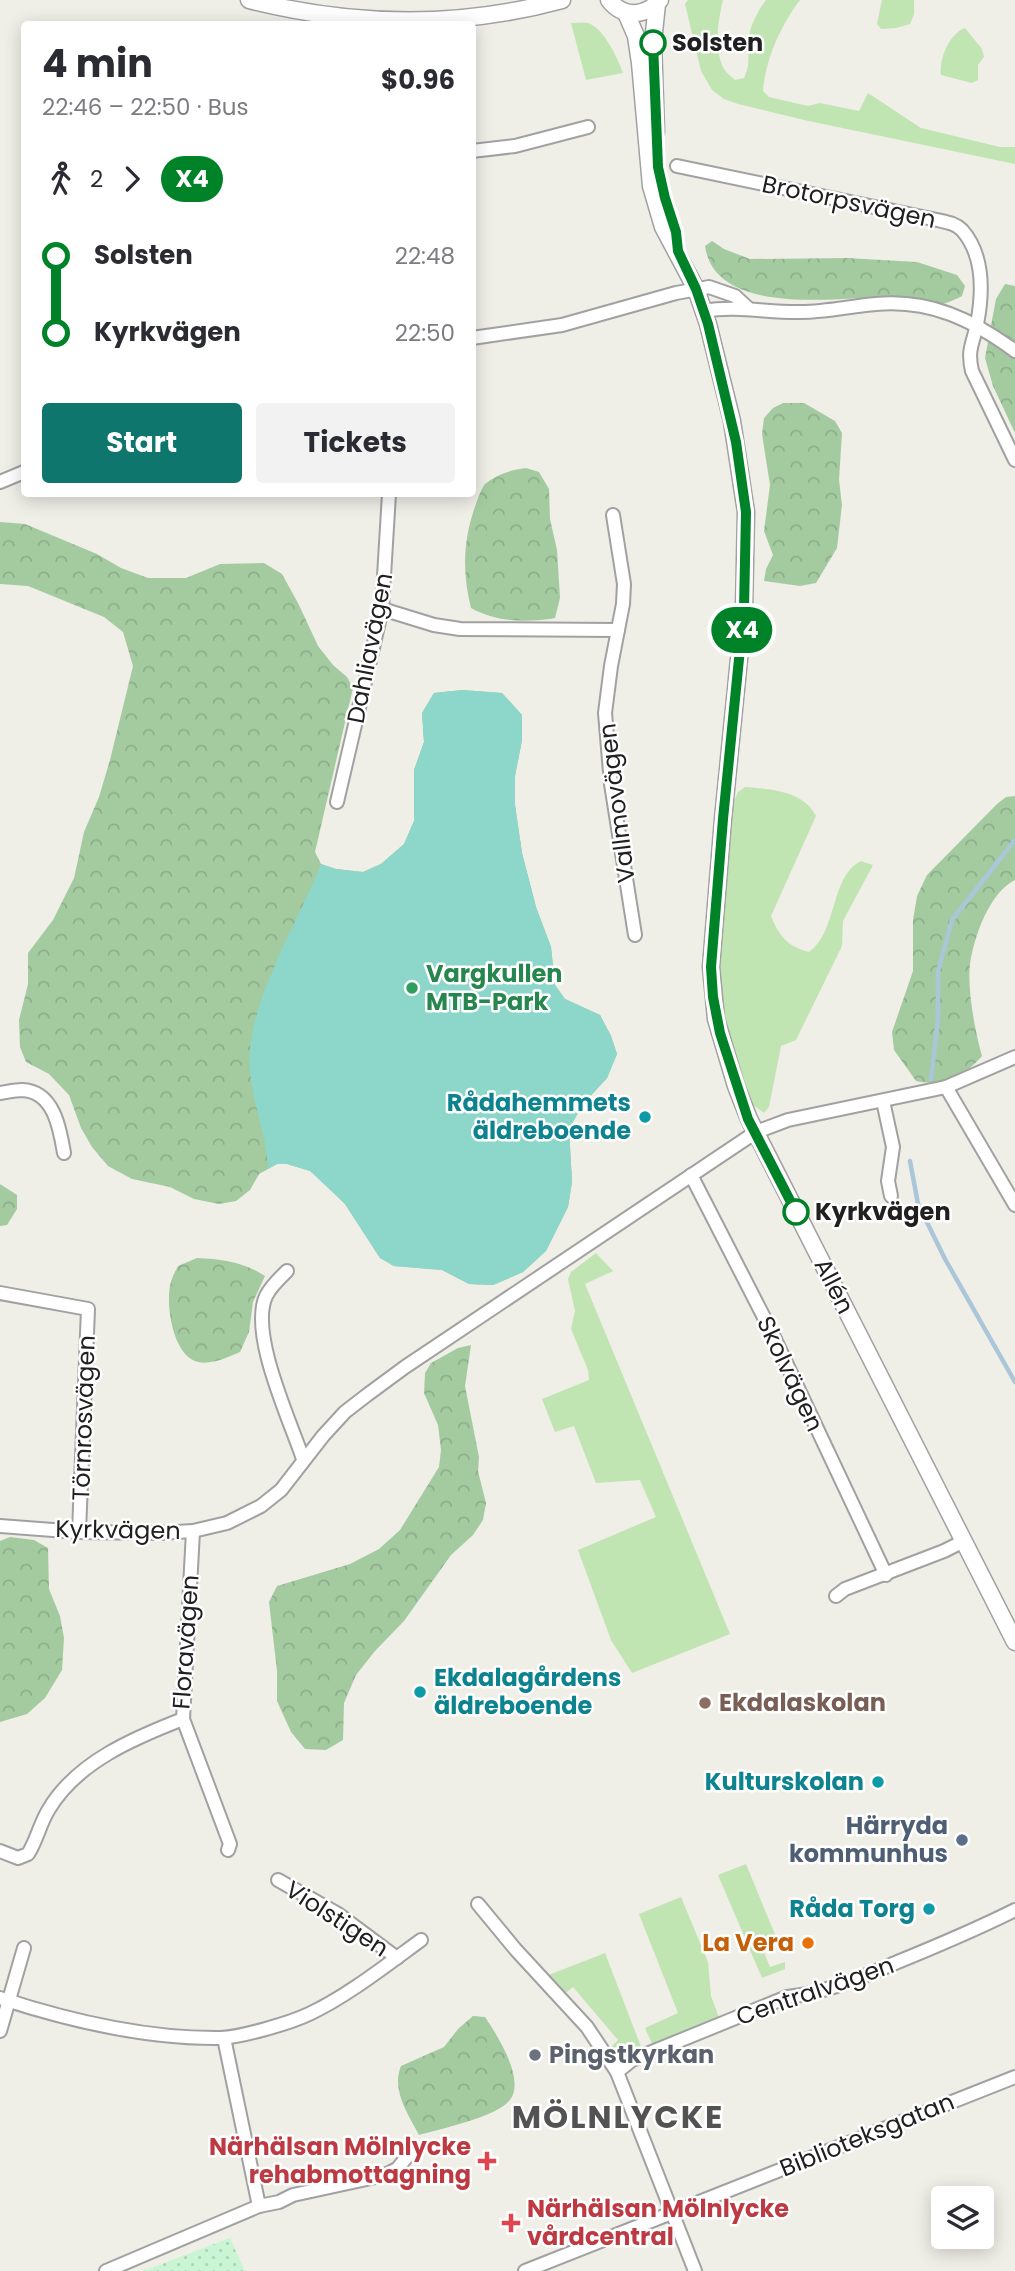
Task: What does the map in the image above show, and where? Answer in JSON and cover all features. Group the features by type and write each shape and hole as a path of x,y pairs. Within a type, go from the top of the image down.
{"street":[{"path":"249,0 318,15 386,20 494,15 562,0"},
{"path":"609,0 626,13 646,12 659,2"},
{"name":"Allén","path":"659,2 653,43 658,167 676,232 678,251"},
{"name":"Allén","path":"626,13 636,36 640,63 651,186 663,228 678,251 705,311 732,421 746,512 744,609 711,967 716,1019 736,1086 755,1132 1015,1642"},
{"path":"476,151 515,146 588,127"},
{"name":"Brotorpsvägen","path":"677,166 952,224 961,229 975,252 980,270 977,325 969,357 972,371 1015,460"},
{"path":"476,337 562,325 709,287 726,292 740,300 748,309"},
{"path":"705,311 726,308 816,312 904,303 939,308 977,325 1015,351"},
{"path":"0,482 21,473"},
{"name":"Dahliavägen","path":"337,802 382,609 389,497"},
{"name":"Vallmovägen","path":"613,515 624,584 606,713 611,784 635,934"},
{"path":"382,609 434,625 460,629 618,630"},
{"name":"Kyrkvägen","path":"0,1526 79,1532 160,1533 193,1531 227,1523 261,1506 281,1490 303,1459 345,1412 405,1367 755,1132 788,1121 946,1087 1015,1057"},
{"path":"946,1087 1015,1205"},
{"path":"0,1093 22,1090 37,1093 47,1102 60,1129 64,1153"},
{"path":"883,1101 893,1147 888,1181 891,1196"},
{"name":"Skolvägen","path":"691,1175 772,1333 886,1574"},
{"path":"287,1270 266,1297 262,1318 264,1344 303,1459"},
{"name":"Törnrosvägen","path":"0,1293 88,1309 79,1532"},
{"name":"Floravägen","path":"0,1852 18,1858 28,1854 49,1810 72,1781 97,1760 155,1730 183,1719 193,1531"},
{"path":"836,1596 845,1589 964,1541"},
{"path":"183,1719 230,1844 228,1850"},
{"name":"Violstigen","path":"278,1880 338,1914 397,1958"},
{"path":"478,1904 587,2027 617,2071 695,2271"},
{"name":"Centralvägen","path":"617,2071 632,2060 787,1997 808,1995 858,1979 1015,1910"},
{"path":"5,1999 100,2024 180,2036 224,2038 278,2025 309,2014 421,1940"},
{"path":"0,2031 5,1999 24,1948"},
{"path":"224,2038 259,2206"},
{"name":"Biblioteksgatan","path":"525,2271 1015,2077"},
{"path":"106,2271 259,2206 279,2202 293,2195 385,2175 397,2169 411,2152"}],"green space":[{"path":"688,0 723,0 718,25 718,51 724,69 735,80 744,78 750,30 766,0 800,0 780,32 771,55 763,91 769,97 808,106 820,103 859,111 868,93 921,128 1000,147 1015,147 1015,164 804,120 724,99 712,90 701,71 685,4"},
{"path":"882,0 914,0 914,14 910,24 881,29 877,24"},
{"path":"571,23 588,23 600,31 614,52 623,73 586,80"},
{"path":"965,28 982,49 984,57 978,65 978,80 972,83 941,75 946,48 954,36"},
{"path":"712,241 750,259 847,258 917,262 957,275 965,286 962,296 942,304 884,297 808,300 779,298 753,293 730,284 714,268 705,246"},
{"path":"1005,284 1015,286 1015,433 993,386 985,358 996,299"},
{"path":"783,403 804,403 835,421 842,433 839,480 842,505 837,548 816,583 800,586 764,581 773,555 764,531 770,485 762,434 764,418 773,408"},
{"path":"526,468 539,472 549,489 560,598 555,618 533,621 491,616 471,608 465,569 466,543 472,517 485,484 504,473"},
{"path":"0,522 25,524 148,578 186,578 220,564 264,563 282,574 318,646 347,677 353,688 315,852 321,864 336,869 363,872 381,864 404,844 414,821 414,770 424,742 422,713 434,693 462,690 502,693 522,715 522,740 515,776 515,805 522,853 536,907 551,947 555,985 565,999 600,1015 617,1054 607,1078 583,1104 569,1129 572,1182 568,1207 546,1251 523,1272 493,1285 469,1284 442,1270 394,1266 380,1258 345,1204 328,1186 310,1171 287,1164 277,1164 259,1174 250,1190 236,1201 219,1204 194,1199 170,1187 132,1179 108,1166 92,1147 81,1128 69,1095 49,1074 26,1062 20,1047 19,1020 28,984 28,953 53,920 74,878 84,832 99,797 110,760 133,666 123,632 104,617 28,586 0,584"},
{"path":"745,787 775,790 795,796 811,808 816,816 771,916 781,935 790,944 809,952 825,931 839,891 851,868 861,861 873,865 843,921 842,946 796,1040 781,1046 769,1107 764,1113 753,1105 729,1043 720,996 720,964 733,804 738,792"},
{"path":"1015,796 1015,880 1006,886 990,905 979,929 970,964 972,1010 982,1056 953,1078 935,1082 916,1081 894,1050 892,1032 913,971 913,920 917,896 927,875 997,804 1006,797"},
{"path":"0,1184 17,1195 17,1209 7,1225 0,1226"},
{"path":"596,1253 613,1271 585,1284 730,1634 632,1673 611,1640 578,1550 656,1517 640,1480 596,1483 574,1426 555,1432 542,1399 589,1380 588,1370 571,1329 575,1311 568,1279 571,1272"},
{"path":"197,1258 232,1262 265,1276 253,1302 249,1332 240,1352 209,1362 198,1362 183,1351 173,1330 169,1306 171,1283 178,1266"},
{"path":"471,1345 465,1386 479,1457 478,1471 486,1503 483,1520 473,1535 451,1555 404,1621 356,1675 344,1703 343,1740 326,1750 305,1749 291,1732 277,1701 277,1671 269,1602 277,1586 350,1564 379,1549 400,1530 439,1467 441,1450 438,1425 424,1393 425,1373 431,1363 458,1348"},
{"path":"10,1537 34,1540 48,1548 49,1589 60,1616 64,1638 62,1670 45,1698 27,1714 0,1722 0,1541"},
{"path":"746,1864 776,1937 760,1943 770,1967 785,1962 785,1969 762,1978 718,1875"},
{"path":"681,1897 708,1962 711,1996 721,2023 655,2050 645,2028 678,2013 639,1914"},
{"path":"605,1953 643,2052 620,2062 609,2049 618,2040 573,1987 563,1995 546,1976"},
{"path":"473,2016 485,2017 503,2046 515,2082 514,2092 509,2101 492,2112 419,2135 399,2093 398,2075 401,2066 444,2047"},
{"path":"230,2238 245,2271 143,2271"}],"shaded area":[{"name":"Vargkullen MTB-Park","path":"462,690 502,693 522,715 522,740 515,776 515,805 522,853 536,907 551,947 555,985 565,999 600,1015 617,1054 607,1078 583,1104 569,1129 572,1182 568,1207 546,1251 523,1272 493,1285 469,1284 442,1270 394,1266 380,1258 345,1204 310,1171 287,1164 277,1164 268,1169 250,1069 250,1045 264,992 321,864 336,869 363,872 381,864 404,844 414,821 414,770 424,742 422,713 434,693"}],"waterway":[{"path":"931,1079 938,1019 938,971 952,920 1015,840"},
{"path":"910,1161 918,1204 945,1259 1015,1382"}],"bus line":[{"name":"X4","path":"653,43 658,167 676,232 678,251 705,311 736,442 746,512 744,609 711,967 713,997 720,1033 748,1119 796,1212"}],"place":[{"name":"Solsten","path":"653,43"},
{"name":"Vargkullen MTB-Park","path":"412,988"},
{"name":"Rådahemmets äldreboende","path":"645,1117"},
{"name":"Kyrkvägen","path":"796,1212"},
{"name":"Ekdalagårdens äldreboende","path":"420,1692"},
{"name":"Ekdalaskolan","path":"705,1703"},
{"name":"Kulturskolan","path":"878,1782"},
{"name":"Härryda kommunhus","path":"962,1840"},
{"name":"Råda Torg","path":"929,1909"},
{"name":"La Vera","path":"808,1943"},
{"name":"Pingstkyrkan","path":"535,2055"},
{"name":"Närhälsan Mölnlycke rehabmottagning","path":"487,2161"},
{"name":"Närhälsan Mölnlycke vårdcentral","path":"511,2223"}],"district":[{"name":"MÖLNLYCKE","path":"618,2117"}]}
